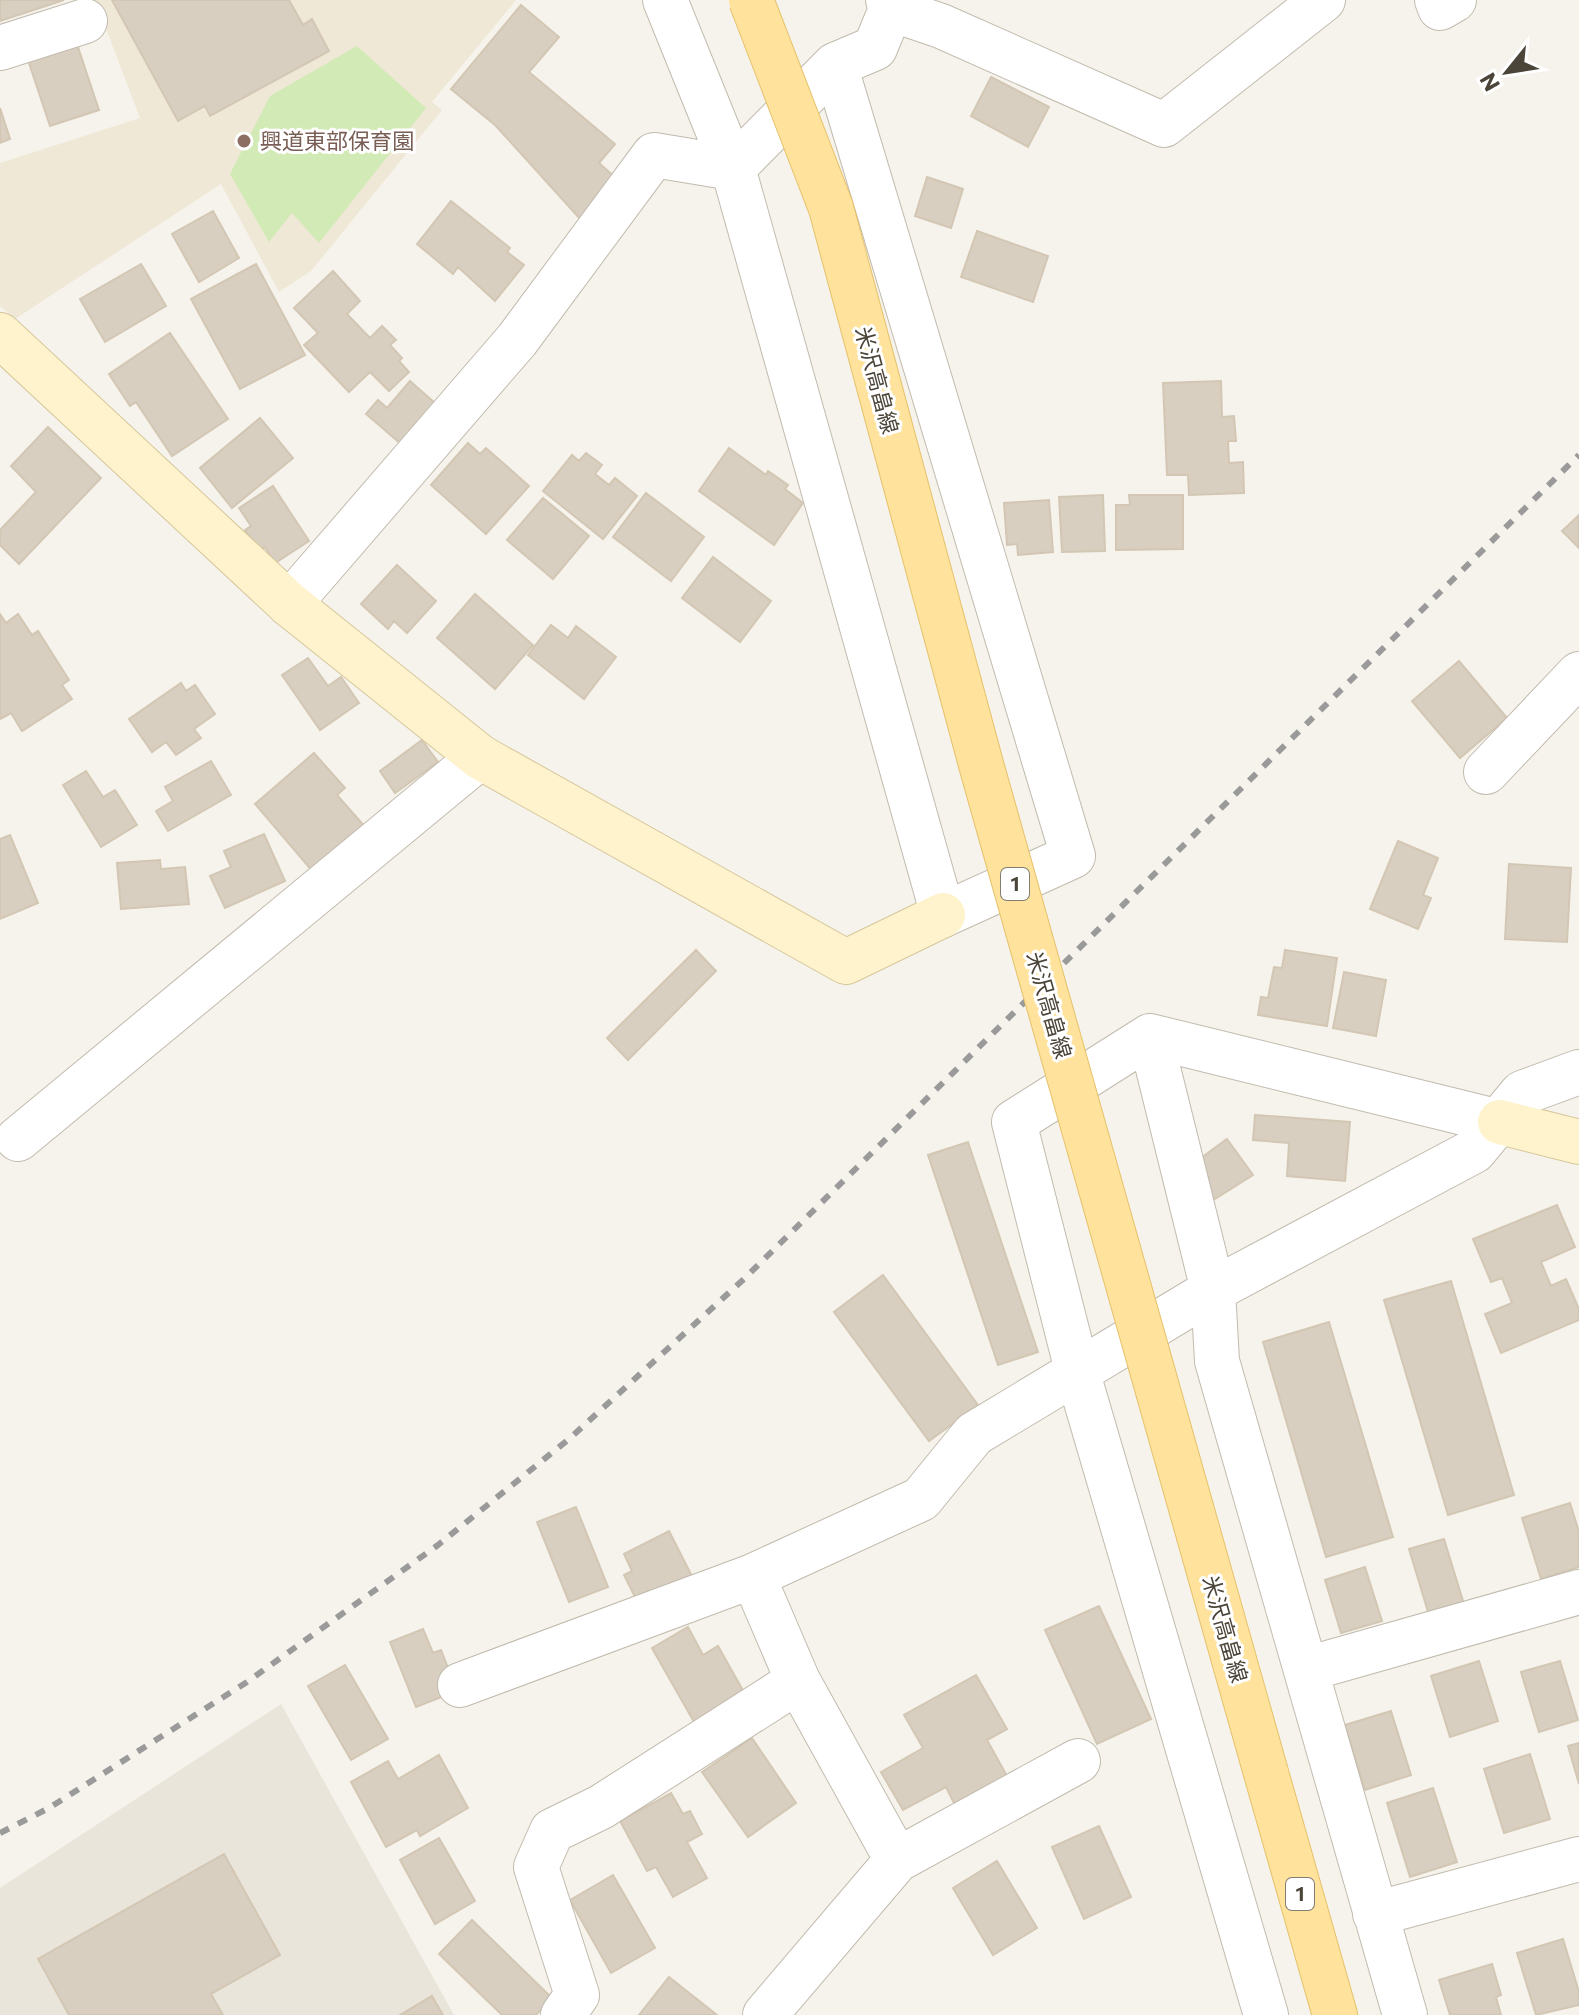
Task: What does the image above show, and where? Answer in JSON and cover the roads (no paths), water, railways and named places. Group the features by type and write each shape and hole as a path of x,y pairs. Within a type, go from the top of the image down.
{"main road":[{"name":"米沢高畠線","path":"751,0 831,208 987,783 1335,2015"}],"street":[{"path":"665,0 733,168 943,915"},
{"path":"733,168 835,65 875,48 889,4 1164,125 1323,0"},
{"path":"1437,0 1440,8 1454,0"},
{"path":"0,48 85,21"},
{"path":"0,335 289,604 480,757 846,962 1073,856 835,65"},
{"path":"289,604 517,340 654,155 733,168"},
{"path":"1486,772 1579,674"},
{"path":"18,1139 480,757"},
{"path":"1150,1036 1213,1290 1217,1361 1405,2015"},
{"path":"1266,2015 1078,1374 1014,1122 1150,1036 1579,1142"},
{"path":"460,1685 753,1576 921,1499 974,1434 1213,1290 1474,1151 1522,1093 1579,1072"},
{"path":"753,1576 798,1681 897,1860"},
{"path":"1307,1669 1579,1592"},
{"path":"563,2015 577,1995 536,1867 552,1831 601,1807 798,1681"},
{"path":"765,2015 897,1860 1078,1761"},
{"path":"1375,1914 1579,1859"}],"railway":[{"path":"0,1833 49,1808 247,1682 438,1545 569,1439 745,1278 1579,455"}],"place":[{"name":"興道東部保育園","path":"244,141"}]}
